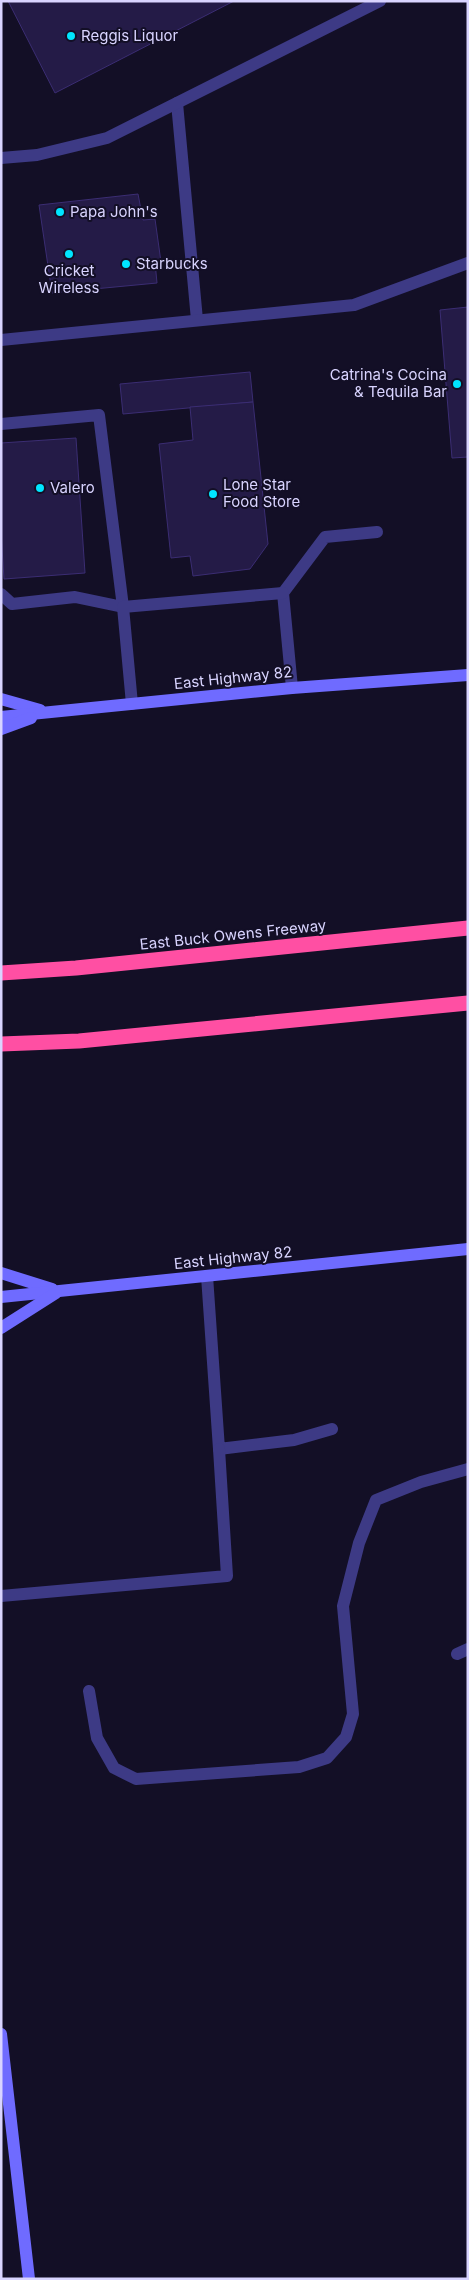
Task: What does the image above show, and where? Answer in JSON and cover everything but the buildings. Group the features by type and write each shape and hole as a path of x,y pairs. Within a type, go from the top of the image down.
{"highway":[{"name":"East Buck Owens Freeway","path":"1,973 86,967 468,928"},
{"path":"1,1044 79,1041 468,1003"}],"main road":[{"name":"East Highway 82","path":"1,717 292,688 468,675"},
{"path":"1,699 47,712"},
{"path":"1,729 47,712"},
{"name":"East Highway 82","path":"1,1297 468,1249"},
{"path":"1,1273 59,1291"},
{"path":"1,1328 59,1291"},
{"path":"1,2034 29,2279"}],"lane":[{"path":"1,158 37,154 107,138 380,1"},
{"path":"177,103 197,320"},
{"path":"1,340 354,305 468,263"},
{"path":"1,424 100,415 132,704"},
{"path":"292,688 283,593 325,537 377,532"},
{"path":"1,594 12,604 75,597 122,608 283,593"},
{"path":"1,1596 227,1576 207,1276"},
{"path":"219,1449 294,1440 332,1428"},
{"path":"89,1691 97,1738 114,1768 136,1779 299,1767 327,1758 346,1737 353,1714 343,1606 359,1542 376,1500 421,1482 468,1469"}],"place":[{"name":"Reggis Liquor","path":"71,36"},
{"name":"Papa John's","path":"60,212"},
{"name":"Cricket Wireless","path":"69,254"},
{"name":"Starbucks","path":"126,264"},
{"name":"Catrina's Cocina & Tequila Bar","path":"457,384"},
{"name":"Valero","path":"40,488"},
{"name":"Lone Star Food Store","path":"213,494"}]}
